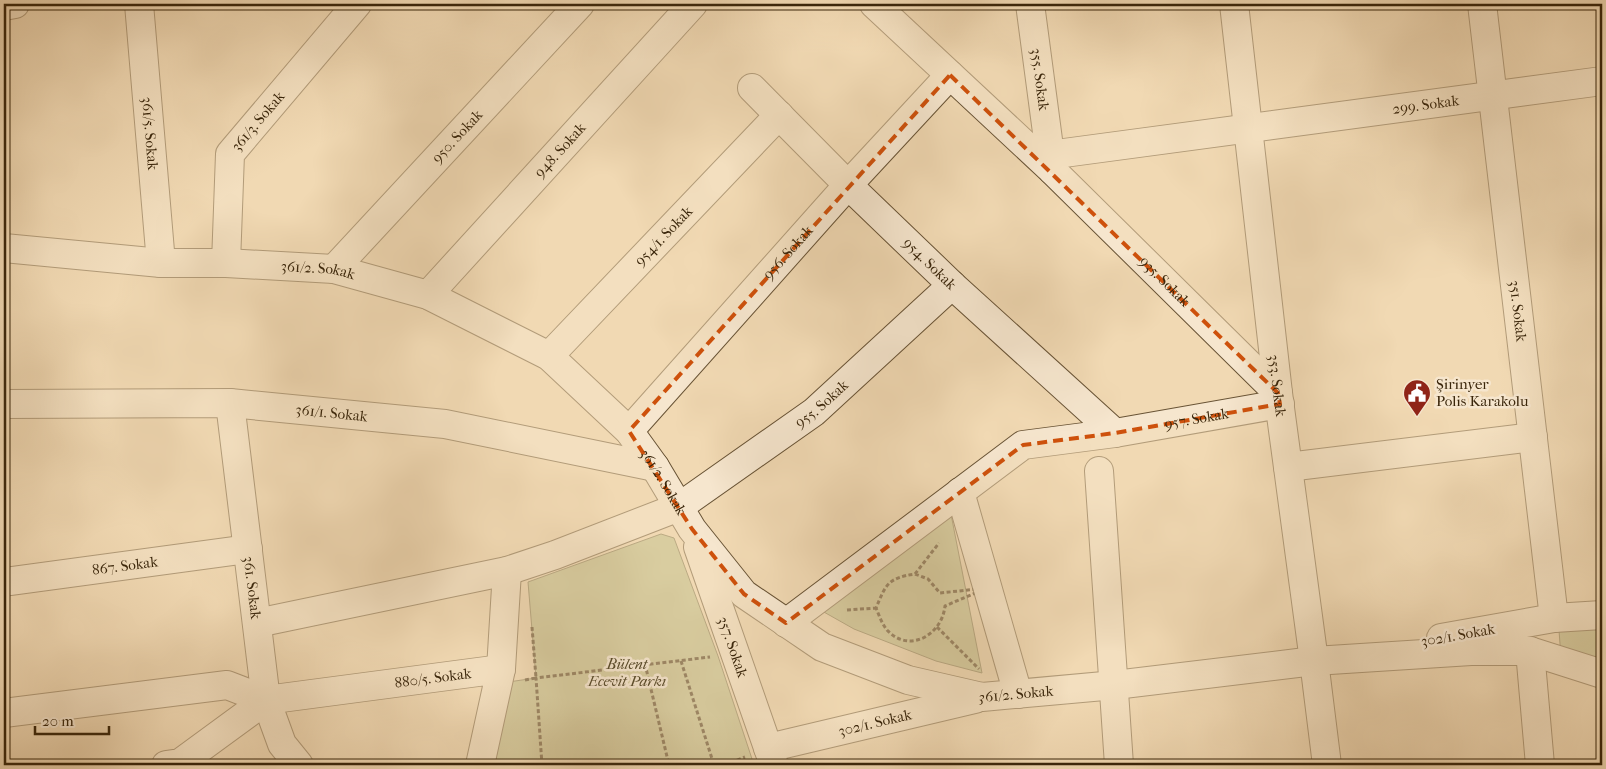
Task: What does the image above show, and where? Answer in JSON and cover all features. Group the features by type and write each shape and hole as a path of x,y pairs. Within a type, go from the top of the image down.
{"street":[{"path":"4,6 15,4"},
{"name":"361/5. Sokak","path":"139,4 161,263"},
{"name":"361/3. Sokak","path":"226,263 230,154 357,4"},
{"name":"950. Sokak","path":"334,269 580,4"},
{"name":"948. Sokak","path":"428,295 693,4"},
{"name":"935. Sokak","path":"874,4 950,76 1050,163 1279,398"},
{"path":"1012,4 1031,14"},
{"name":"353. Sokak","path":"1234,4 1279,398 1327,765"},
{"name":"351. Sokak","path":"1482,4 1554,618"},
{"name":"355. Sokak","path":"1031,14 1050,163"},
{"name":"956. Sokak","path":"629,431 848,185 950,76"},
{"name":"299. Sokak","path":"1050,163 1248,128 1602,81"},
{"name":"954. Sokak","path":"752,88 848,185 952,285 1115,434"},
{"name":"954/1. Sokak","path":"549,356 779,115"},
{"name":"361/2. Sokak","path":"4,248 161,263 226,263 334,269 428,295 549,356 629,431 686,518 744,594 822,647 908,680 1002,695 1115,685 1314,661"},
{"name":"955. Sokak","path":"257,623 507,571 555,555 686,518 814,412 952,285"},
{"name":"957. Sokak","path":"786,622 1022,445 1115,434 1279,398"},
{"name":"361/1. Sokak","path":"4,404 230,403 445,424 654,468"},
{"name":"361. Sokak","path":"230,403 266,700 282,744 298,765"},
{"path":"1288,467 1413,460 1533,437"},
{"path":"1099,471 1119,765"},
{"path":"960,492 987,588 1002,695"},
{"name":"357. Sokak","path":"686,518 764,756"},
{"name":"867. Sokak","path":"4,582 248,549"},
{"path":"480,765 509,675 507,571"},
{"name":"302/1. Sokak","path":"1314,661 1554,618 1602,615"},
{"path":"1314,661 1471,651 1530,651 1602,674"},
{"path":"1530,651 1540,765"},
{"name":"880/5. Sokak","path":"266,700 509,675"},
{"path":"4,713 227,685 266,700"},
{"name":"302/1. Sokak","path":"764,756 1002,695"},
{"path":"166,765 180,763 266,700"}],"path":[{"path":"915,574 928,579 940,593 987,588 945,606 944,616 937,627 924,638 910,641 900,639 887,630 876,608 881,594 887,585 900,576 915,574"},
{"path":"531,621 542,765"},
{"path":"937,627 1002,695"},
{"path":"509,675 536,678 718,656"},
{"path":"681,661 714,765"},
{"path":"645,664 669,765"},
{"path":"725,765 764,756"}],"highlighted area":[{"path":"950,75 1278,393 1280,404 1115,433 1023,445 786,623 744,594 692,529 629,431"}],"green space":[{"path":"949,504 982,673 936,661 854,629 815,607"},
{"name":"Bülent Ecevit Parkı","path":"661,534 674,538 718,656 754,765 495,765 508,682 536,678 528,582"},
{"path":"1602,615 1602,666 1561,657 1558,617"}],"place":[{"name":"Şirinyer Polis Karakolu","path":"1417,417"}]}
